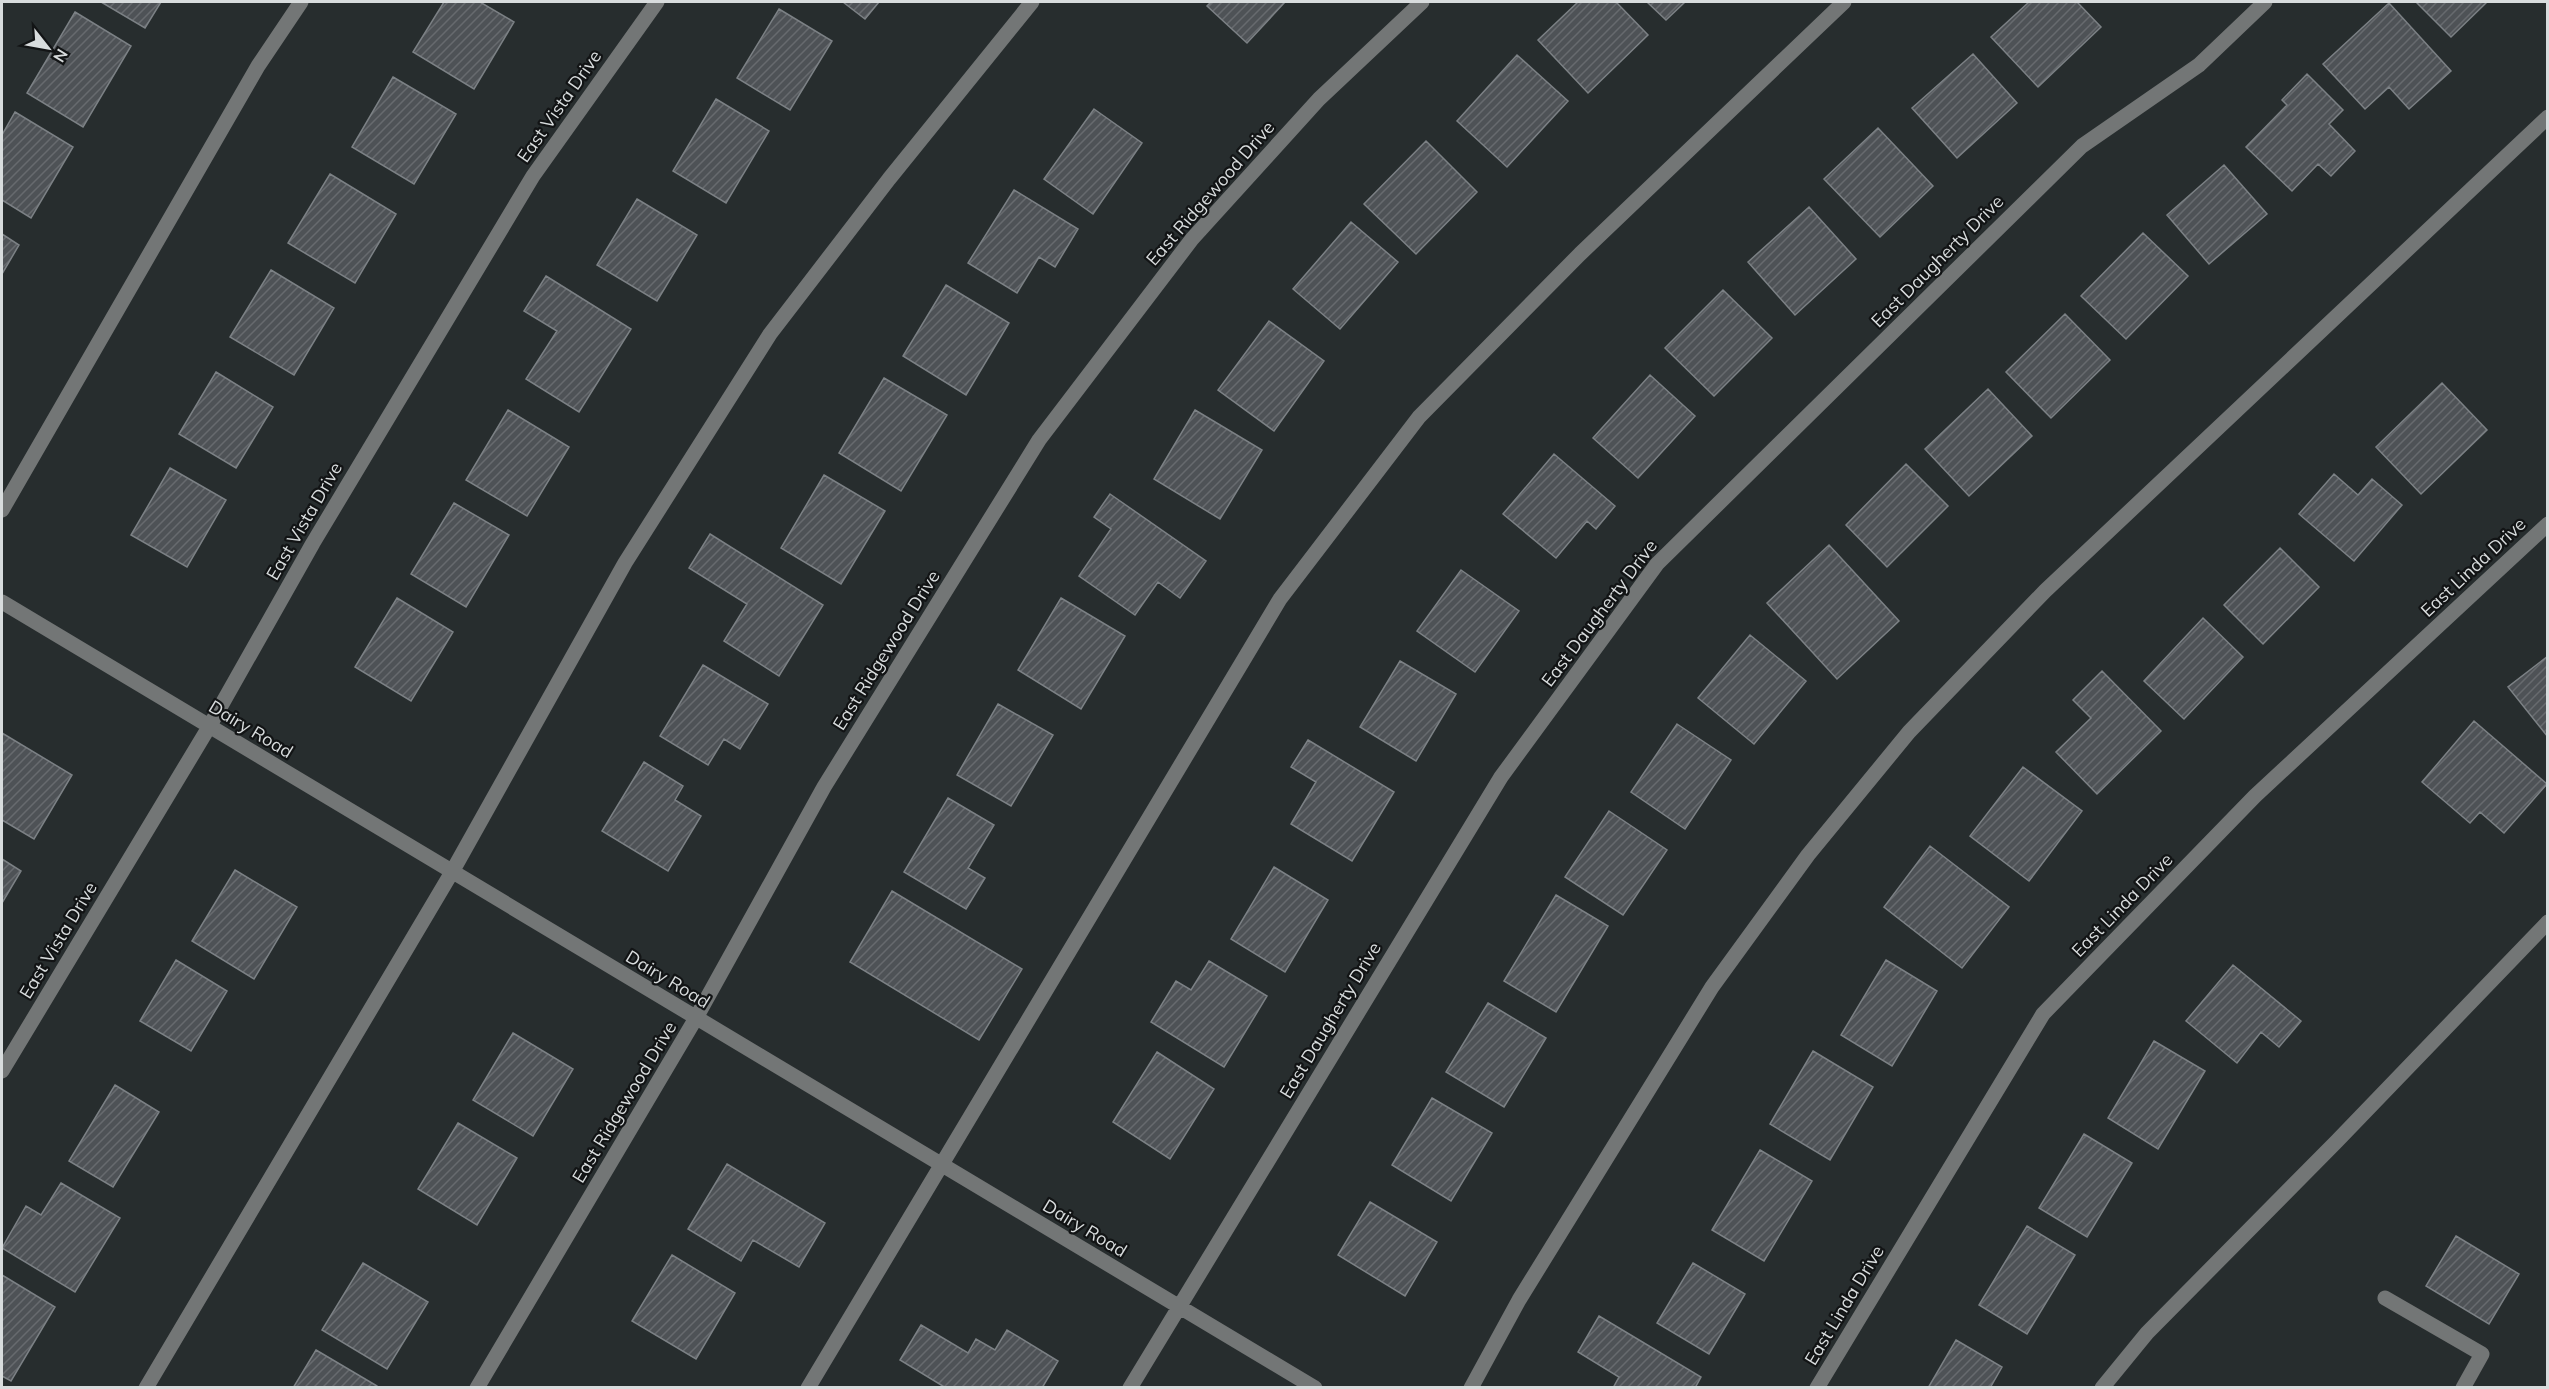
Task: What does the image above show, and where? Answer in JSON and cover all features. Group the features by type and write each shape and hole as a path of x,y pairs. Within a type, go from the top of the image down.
{"street":[{"path":"2,510 258,66 301,2"},
{"name":"East Vista Drive","path":"2,1071 209,727 313,543 534,176 657,2"},
{"path":"146,1388 452,872 625,563 770,334 889,179 1032,2"},
{"name":"East Ridgewood Drive","path":"477,1388 696,1018 824,787 1039,440 1191,239 1319,99 1422,2"},
{"path":"808,1388 1280,599 1419,417 1580,254 1844,2"},
{"name":"East Daugherty Drive","path":"1130,1388 1501,777 1657,564 2082,146 2199,65 2265,2"},
{"path":"1472,1388 1520,1300 1712,987 1808,855 1909,732 2045,591 2547,117"},
{"name":"East Linda Drive","path":"1817,1388 2043,1014 2255,796 2547,524"},
{"name":"Dairy Road","path":"2,602 1315,1388"},
{"path":"2102,1388 2147,1333 2337,1141 2547,922"},
{"path":"2385,1298 2482,1354 2463,1388"}],"building":[{"path":"101,2 161,2 145,28"},
{"path":"444,2 480,2 514,22 474,89 413,52"},
{"path":"843,2 879,2 865,19"},
{"path":"1211,2 1285,2 1247,43 1207,6"},
{"path":"1578,2 1616,2 1648,35 1588,93 1538,40"},
{"path":"1647,2 1685,2 1666,20"},
{"path":"2029,2 2077,2 2101,27 2038,87 1991,37"},
{"path":"2416,2 2487,2 2451,37"},
{"path":"2389,3 2451,71 2409,109 2389,87 2365,109 2323,64"},
{"path":"779,9 832,41 790,110 737,78"},
{"path":"75,12 131,46 83,127 27,93"},
{"path":"1973,54 2017,103 1957,158 1912,108"},
{"path":"1517,55 1568,101 1507,167 1457,121"},
{"path":"2307,74 2343,110 2329,124 2355,151 2331,176 2318,164 2292,191 2246,147 2287,105 2282,100"},
{"path":"393,77 456,114 414,184 352,147"},
{"path":"716,99 769,131 726,203 673,171"},
{"path":"1094,109 1142,143 1093,214 1044,179"},
{"path":"15,112 73,147 31,218 2,200 2,135"},
{"path":"1878,128 1933,186 1880,237 1824,179"},
{"path":"1426,141 1477,192 1416,254 1364,204"},
{"path":"2224,165 2267,214 2209,264 2167,215"},
{"path":"330,174 396,214 355,283 288,243"},
{"path":"1014,190 1078,229 1055,267 1039,257 1017,293 968,263"},
{"path":"637,199 697,235 657,301 597,265"},
{"path":"1809,207 1856,259 1795,315 1748,262"},
{"path":"1351,222 1398,262 1340,329 1293,289"},
{"path":"2143,233 2188,276 2126,339 2081,296"},
{"path":"2,234 19,245 2,274"},
{"path":"271,270 334,308 294,375 230,337"},
{"path":"546,276 631,329 579,412 526,379 557,331 524,311"},
{"path":"946,285 1009,323 966,395 903,356"},
{"path":"1723,290 1772,338 1714,396 1665,348"},
{"path":"2065,314 2110,360 2051,418 2006,372"},
{"path":"1269,321 1324,361 1274,431 1218,390"},
{"path":"216,372 273,407 236,468 179,434"},
{"path":"1650,375 1695,416 1638,478 1593,438"},
{"path":"884,378 947,415 901,491 839,453"},
{"path":"2442,383 2487,430 2421,494 2376,447"},
{"path":"1988,389 2032,436 1969,496 1925,449"},
{"path":"508,410 569,447 527,516 466,480"},
{"path":"1195,410 1262,450 1220,519 1154,479"},
{"path":"1554,454 1615,506 1596,529 1587,521 1556,558 1503,514"},
{"path":"1906,464 1948,506 1887,567 1846,525"},
{"path":"170,468 226,500 187,567 131,535"},
{"path":"2334,474 2358,495 2372,479 2402,505 2354,561 2299,514"},
{"path":"824,475 885,511 841,584 781,548"},
{"path":"1110,494 1206,561 1180,598 1158,582 1135,615 1079,576 1111,529 1094,517"},
{"path":"454,503 509,535 466,607 411,574"},
{"path":"710,534 823,605 779,676 724,641 747,604 689,568"},
{"path":"1829,545 1899,621 1837,679 1767,603"},
{"path":"2280,548 2319,587 2263,644 2224,605"},
{"path":"1461,570 1519,611 1475,672 1417,631"},
{"path":"397,598 453,632 411,701 355,667"},
{"path":"1061,598 1125,636 1081,709 1018,670"},
{"path":"2203,618 2243,657 2184,719 2144,681"},
{"path":"1750,635 1806,681 1754,744 1698,698"},
{"path":"2548,656 2548,737 2508,687"},
{"path":"1400,661 1456,694 1416,761 1360,727"},
{"path":"703,665 768,704 740,749 724,739 708,765 660,736"},
{"path":"2102,671 2161,731 2097,794 2056,752 2091,718 2073,700"},
{"path":"998,704 1053,735 1011,806 957,775"},
{"path":"2474,721 2547,784 2504,833 2480,812 2470,823 2422,782"},
{"path":"1677,724 1731,760 1685,829 1631,792"},
{"path":"2,733 72,775 34,839 2,820"},
{"path":"1308,740 1394,792 1352,861 1291,824 1316,782 1291,767"},
{"path":"644,762 683,786 675,800 701,816 668,871 602,831"},
{"path":"2023,767 2082,811 2029,881 1970,836"},
{"path":"948,798 994,825 968,868 985,878 966,909 904,872"},
{"path":"1609,811 1667,850 1623,915 1565,877"},
{"path":"1930,846 2009,907 1962,968 1884,907"},
{"path":"2,859 21,871 2,903"},
{"path":"1274,867 1328,900 1285,972 1231,939"},
{"path":"235,870 297,907 254,979 192,941"},
{"path":"892,891 1022,969 979,1040 850,962"},
{"path":"1556,895 1608,926 1556,1012 1504,981"},
{"path":"176,960 227,991 191,1051 140,1021"},
{"path":"1886,960 1937,991 1892,1066 1841,1035"},
{"path":"1209,961 1267,996 1224,1067 1151,1022 1176,981 1191,990"},
{"path":"2233,965 2301,1021 2279,1047 2261,1032 2237,1063 2186,1021"},
{"path":"1488,1003 1546,1038 1504,1107 1446,1072"},
{"path":"513,1033 573,1069 533,1136 473,1100"},
{"path":"2154,1041 2205,1071 2158,1149 2108,1118"},
{"path":"1813,1051 1873,1087 1830,1160 1770,1124"},
{"path":"1157,1052 1214,1089 1170,1159 1113,1122"},
{"path":"115,1085 159,1112 113,1187 69,1161"},
{"path":"1432,1098 1492,1133 1451,1201 1392,1165"},
{"path":"458,1123 517,1158 477,1225 418,1189"},
{"path":"2084,1134 2132,1163 2087,1237 2039,1208"},
{"path":"1760,1150 1812,1181 1764,1261 1712,1230"},
{"path":"727,1164 825,1223 799,1267 753,1240 741,1261 688,1229"},
{"path":"61,1183 120,1218 75,1292 2,1248 26,1206 41,1215"},
{"path":"1370,1202 1437,1242 1405,1296 1338,1255"},
{"path":"2027,1226 2075,1255 2027,1334 1979,1305"},
{"path":"2456,1236 2519,1274 2489,1324 2426,1286"},
{"path":"672,1255 735,1293 696,1359 632,1321"},
{"path":"363,1263 428,1302 387,1369 322,1330"},
{"path":"1693,1263 1745,1294 1709,1354 1657,1323"},
{"path":"2,1275 55,1307 11,1381 2,1376"},
{"path":"1599,1316 1701,1377 1695,1388 1613,1388 1619,1377 1578,1352"},
{"path":"921,1325 968,1353 976,1339 995,1350 1007,1330 1058,1361 1042,1388 946,1388 900,1360"},
{"path":"1956,1340 2002,1367 1990,1388 1928,1388"},
{"path":"316,1350 377,1386 377,1388 293,1388"}]}
